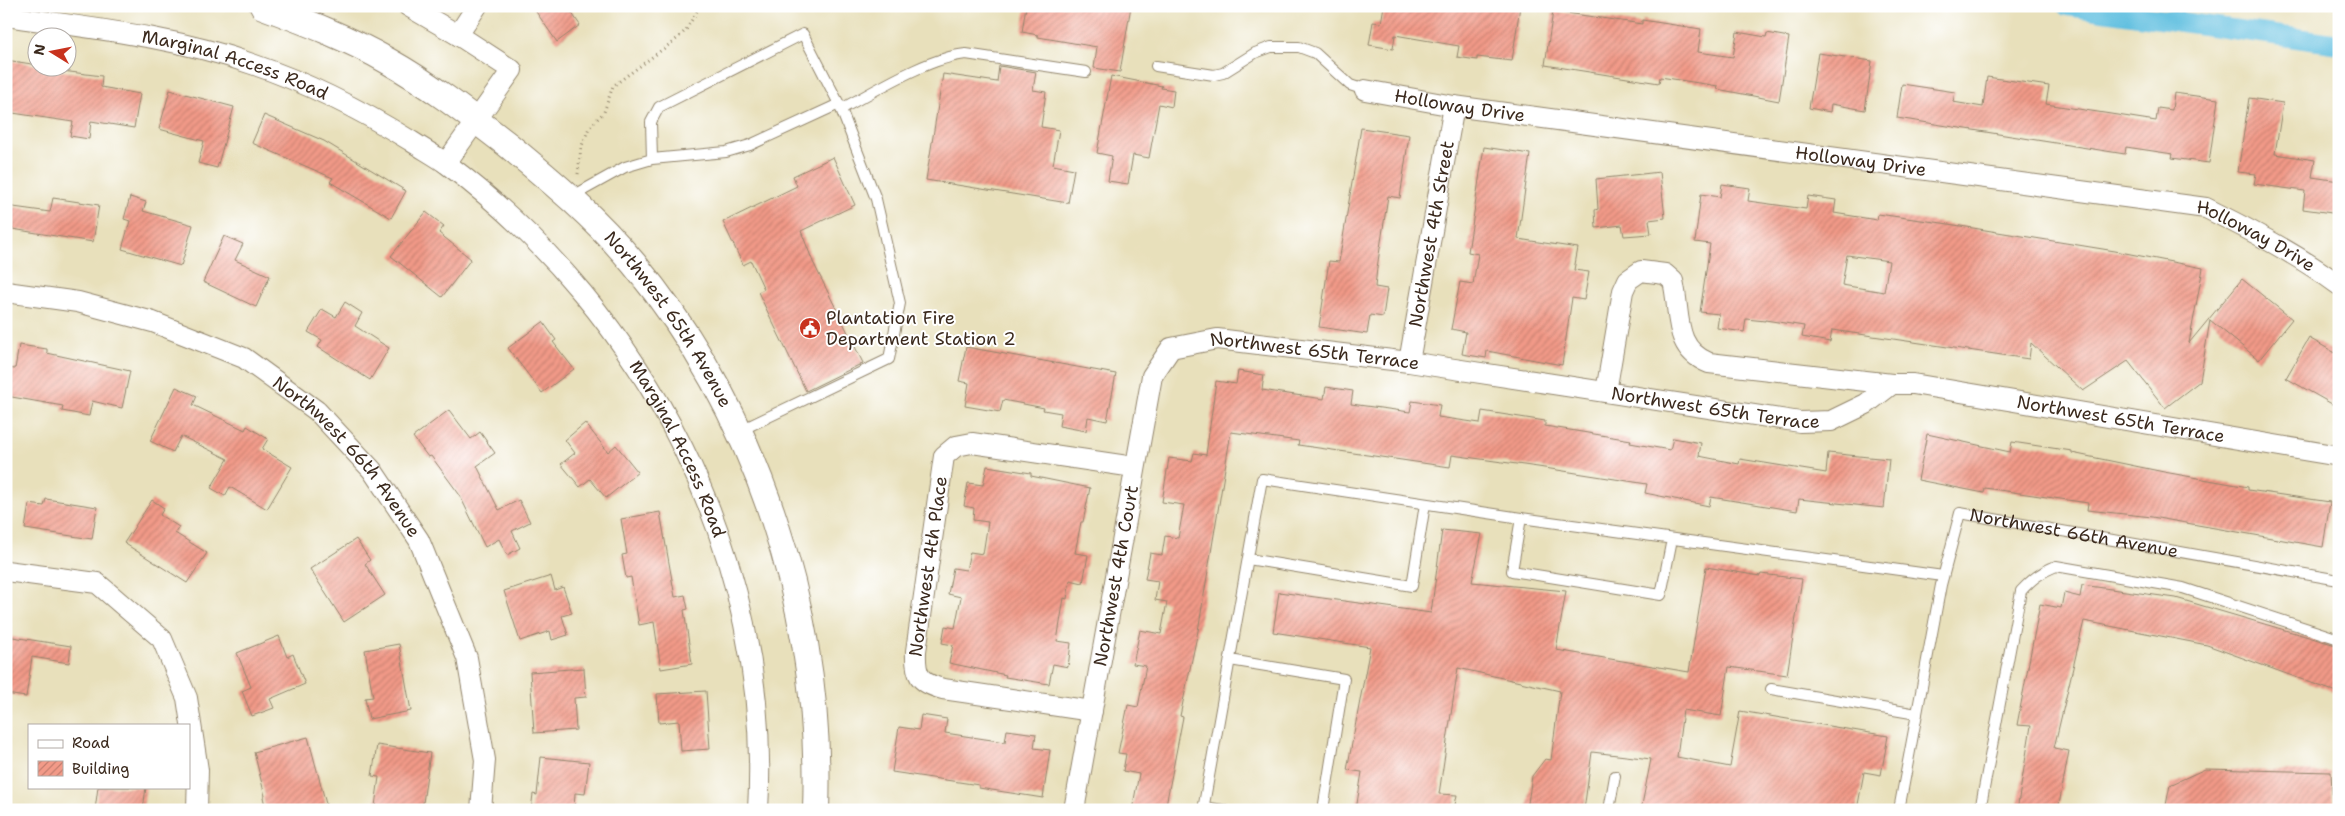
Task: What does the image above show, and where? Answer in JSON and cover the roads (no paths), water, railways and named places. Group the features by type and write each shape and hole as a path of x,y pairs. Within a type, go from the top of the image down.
{"street":[{"name":"Northwest 65th Avenue","path":"263,6 333,34 425,82 574,187 683,329 705,366 738,431 778,532 794,591 812,692 816,743 816,810"},
{"path":"408,6 458,34 512,70 446,163"},
{"path":"458,34 476,6"},
{"name":"Marginal Access Road","path":"6,16 158,39 209,50 255,65 356,109 446,163 500,209 547,253 594,304 648,382 670,419 694,469 730,570 749,650 759,750 758,810"},
{"name":"Holloway Drive","path":"1365,90 1454,106 2206,208 2256,232 2317,269 2339,285"},
{"name":"Northwest 4th Street","path":"1409,362 1454,106"},
{"path":"1606,392 1623,291 1628,280 1641,271 1665,274 1674,281 1681,332 1693,354 1701,359 1710,363 1892,384"},
{"name":"Northwest 66th Avenue","path":"6,292 78,302 153,322 244,358 317,411 372,470 419,540 467,658 485,760 481,810"},
{"name":"Northwest 65th Terrace","path":"1171,348 1217,339 1409,362 1800,422 1831,421 1866,404 1892,384 1914,384 2339,456"},
{"name":"Northwest 4th Court","path":"1074,810 1134,467 1152,376 1171,348"},
{"name":"Northwest 4th Place","path":"1092,711 943,689 930,686 919,678 916,651 944,456 956,446 972,443 1134,467"},
{"path":"6,571 98,583 162,639 187,698 198,770 196,810"}],"lane":[{"path":"652,158 651,122 652,115 659,107 803,34 840,107 876,199 900,302 889,359 738,431"},
{"path":"1156,66 1214,75 1223,73 1255,52 1285,46 1299,47 1315,53 1350,85 1365,90"},
{"path":"574,187 652,158 726,152 750,144 840,107 950,55 966,54 1086,72"},
{"path":"1223,810 1204,808 1262,479 1521,518 1943,576"},
{"path":"1248,559 1412,586 1425,504"},
{"name":"Northwest 66th Avenue","path":"1899,810 1943,576 1960,513 2339,580"},
{"path":"1521,518 1512,571 1662,595 1672,539"},
{"path":"1980,810 2021,592 2032,579 2043,571 2056,566 2183,588 2339,639"},
{"path":"1230,660 1344,678 1323,810"},
{"path":"1771,689 1916,714"},
{"path":"1609,810 1615,776"}],"waterway":[{"path":"2067,6 2339,44"}],"place":[{"name":"Plantation Fire Department Station 2","path":"810,328"}]}
